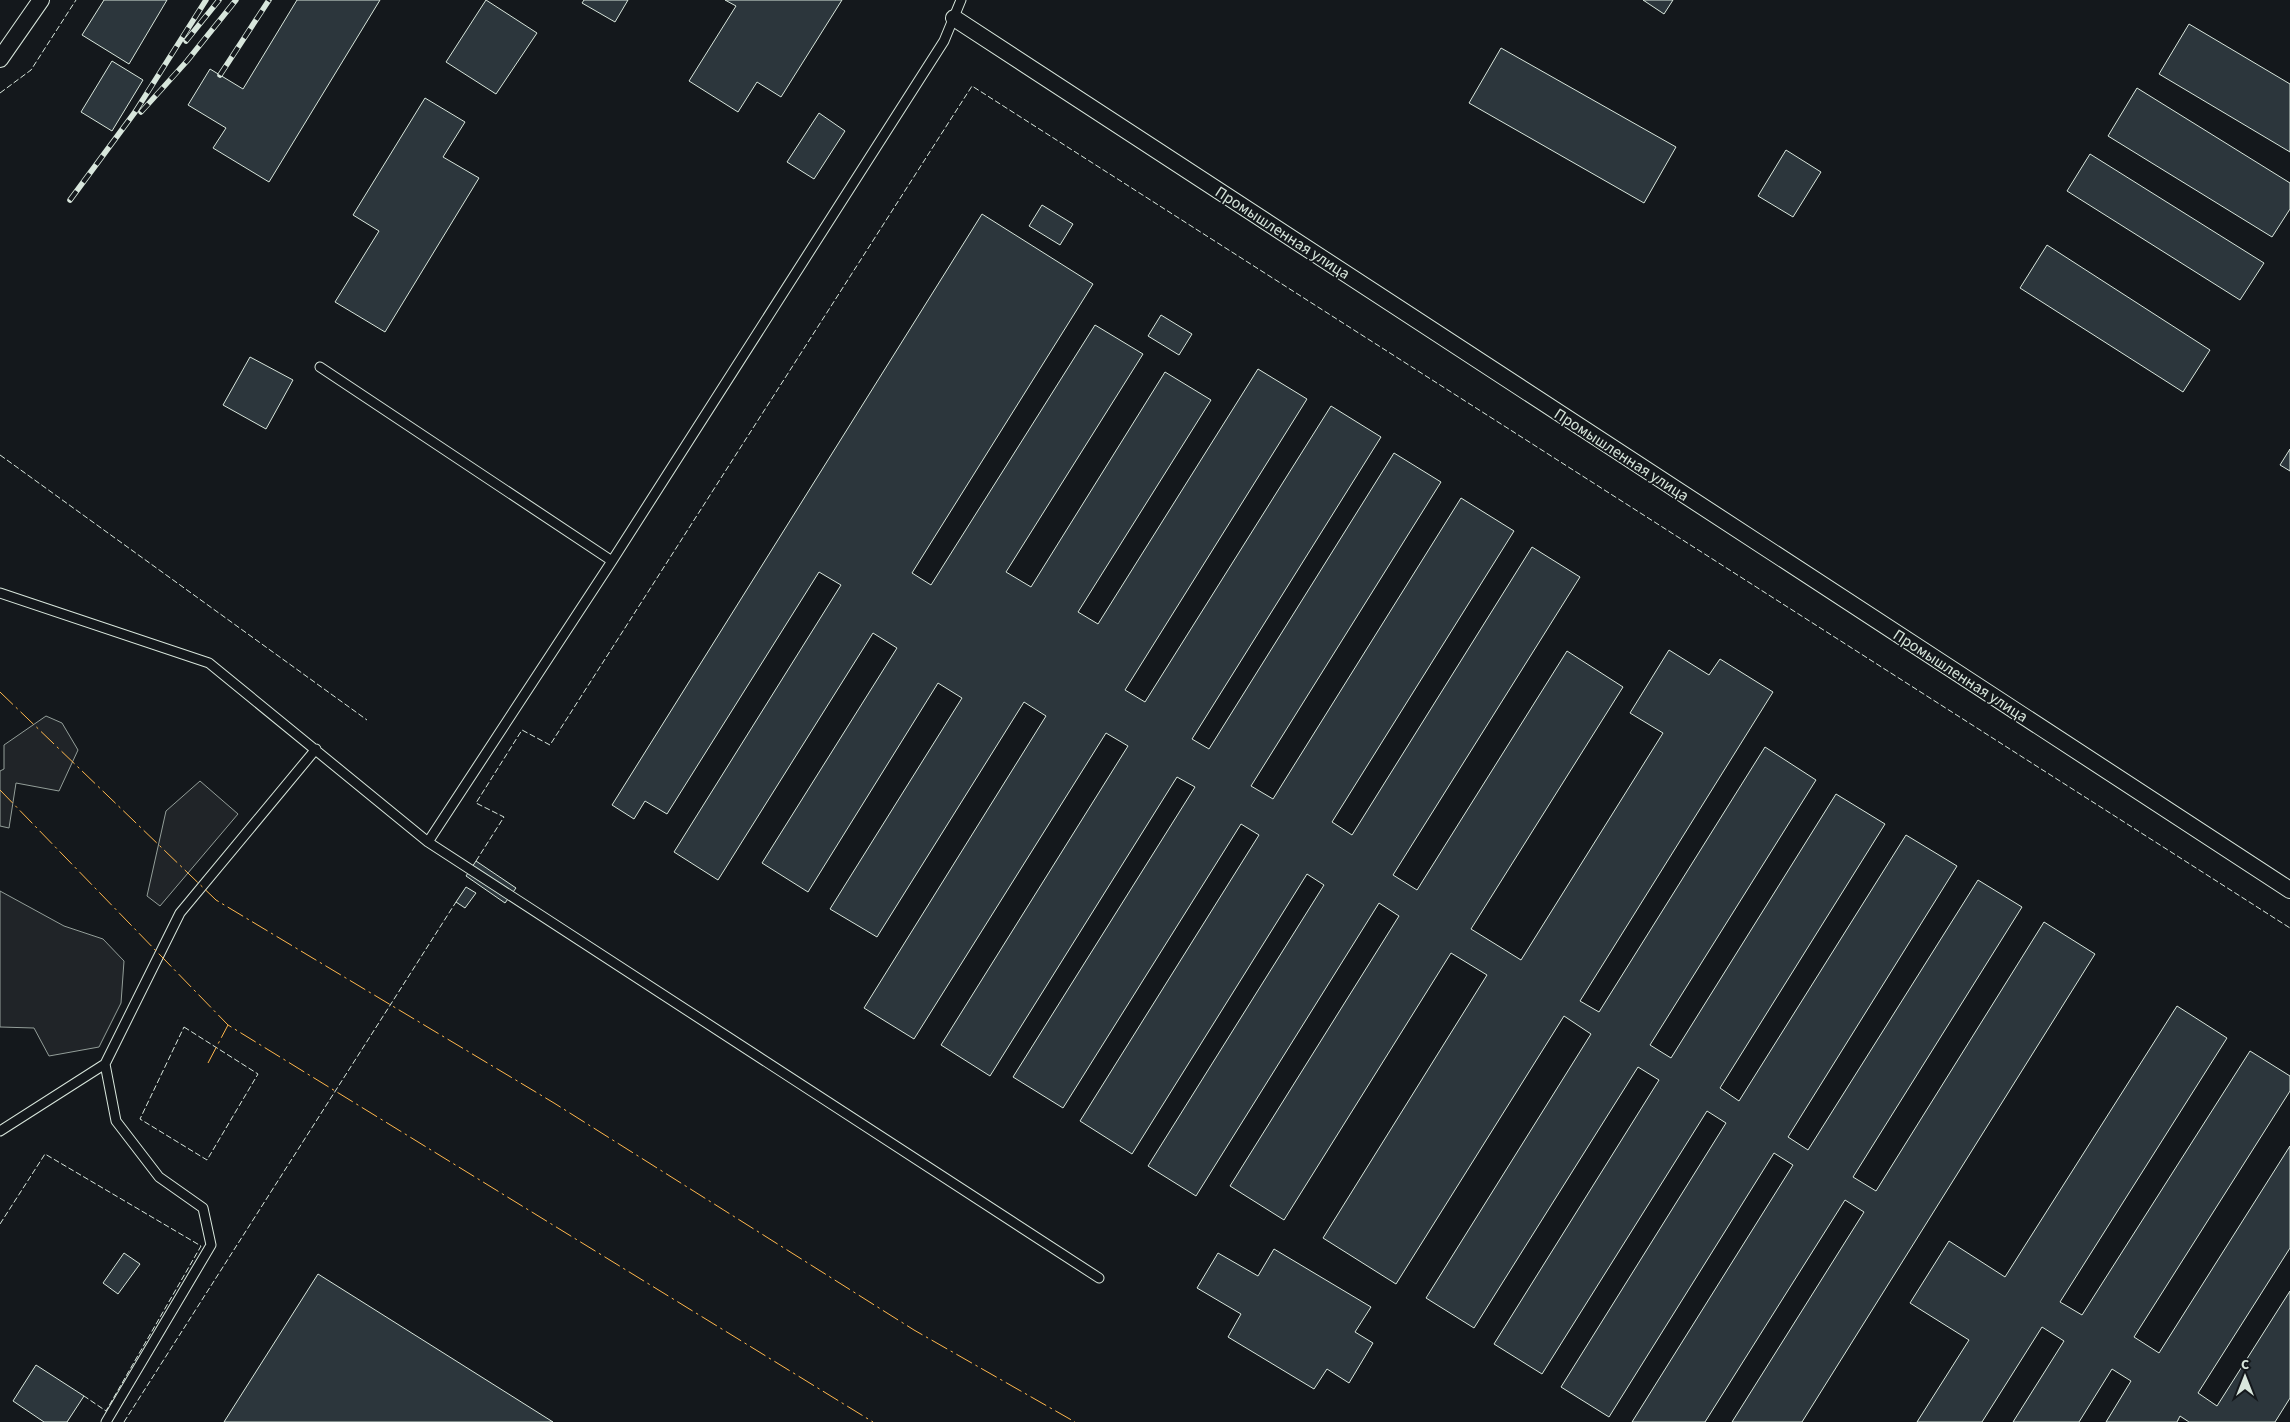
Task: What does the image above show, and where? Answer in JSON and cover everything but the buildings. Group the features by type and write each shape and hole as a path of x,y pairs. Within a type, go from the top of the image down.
{"street":[{"path":"0,59 41,0"},
{"name":"Промышленная улица","path":"954,18 2290,890"}],"lane":[{"path":"428,842 612,561 944,41 961,0"},
{"path":"320,367 612,561"},
{"path":"0,593 209,663 316,748 428,842 1099,1278"},
{"path":"0,1131 105,1064 180,913 316,748"},
{"path":"105,1064 116,1121 159,1177 203,1208 211,1245 106,1422"}],"shaded area":[{"path":"46,716 62,723 78,750 59,791 16,783 9,828 0,826 0,771 4,769 4,745"},
{"path":"200,781 238,814 160,906 147,896 166,811"},
{"path":"0,891 64,926 103,939 124,961 121,1003 99,1047 49,1056 34,1028 0,1027"}],"railway":[{"path":"70,200 135,112 206,0"},
{"path":"186,41 219,0"},
{"path":"141,112 187,61 236,0"},
{"path":"220,75 269,0"}],"fence":[{"path":"0,93 31,70 76,0"},
{"path":"476,861 504,817 476,803 522,730 550,745 972,86 2290,928"},
{"path":"0,455 367,720"},
{"path":"124,1422 456,902"},
{"path":"184,1027 258,1074 207,1160 140,1119 184,1027"},
{"path":"0,1224 45,1154 201,1246 106,1411 84,1396"}],"power":[{"path":"0,692 216,900 554,1103 914,1330 1075,1422"},
{"path":"0,790 228,1025 873,1422"},
{"path":"208,1063 228,1025"}]}
